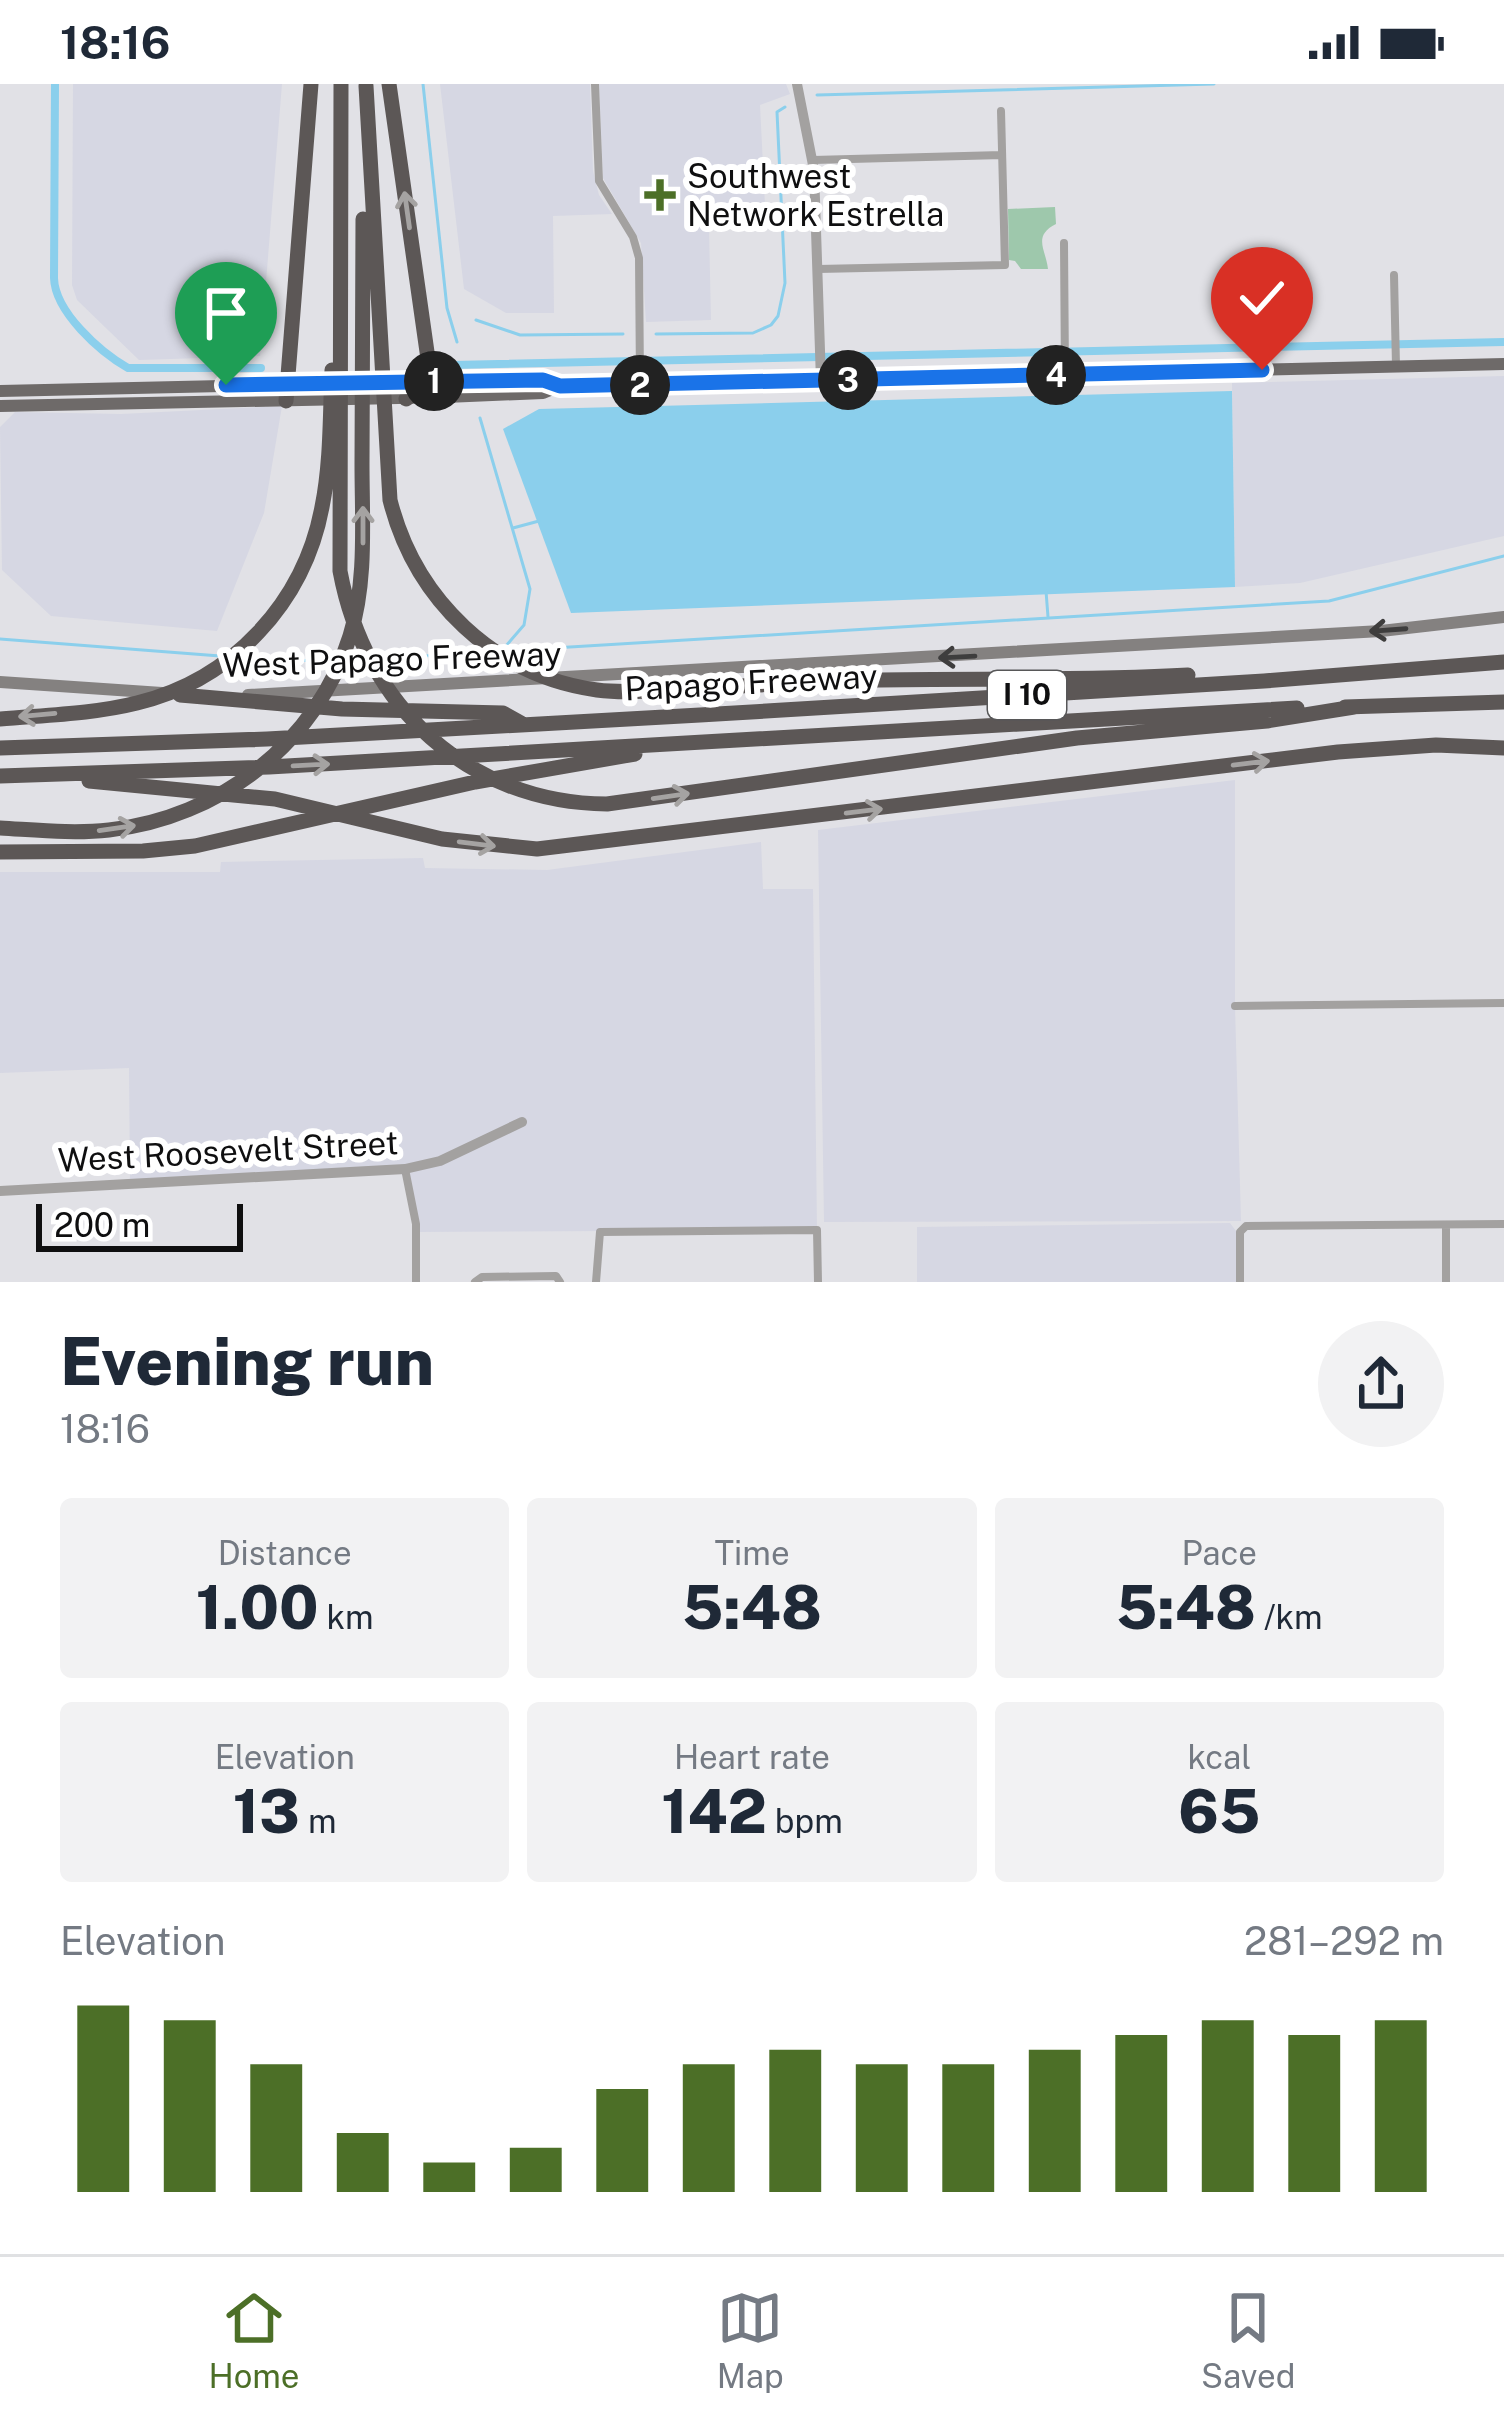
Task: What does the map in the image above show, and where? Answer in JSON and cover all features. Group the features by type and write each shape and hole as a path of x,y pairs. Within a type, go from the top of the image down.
{"highway":[{"path":"286,392 311,84"},
{"path":"341,84 335,426 344,592 373,668 398,706 449,755 496,782 555,800 627,802 1077,738 1267,721 1354,707"},
{"path":"389,84 429,381 406,399"},
{"path":"0,828 96,831 177,815 207,803 254,773 309,716 346,649 360,586 371,351 366,85"},
{"path":"371,351 394,516 415,566 433,595 473,636 536,674 602,691 652,691 872,680 1353,672"},
{"path":"0,719 126,706 174,692 241,650 284,600 302,570 317,529 335,426"},
{"name":"Papago Freeway","path":"2,748 524,724 1264,681 1504,662"},
{"path":"180,694 342,710 502,713 524,724"},
{"name":"Papago Freeway","path":"2,776 660,745 1265,708 1504,701"},
{"path":"0,852 195,846 475,782 628,757 660,745"},
{"path":"69,776 102,784 258,797 460,842 549,848 1337,752 1436,745 1504,748"}],"main road":[{"path":"0,406 429,381 640,385 1065,375 1396,359 1504,364"},
{"path":"0,391 286,392 406,399 543,393 560,386"},
{"name":"West Papago Freeway","path":"0,682 180,694 290,694 1381,631 1504,617"}],"street":[{"path":"595,84 599,181 633,237 639,258 640,385"},
{"path":"797,84 814,160 820,381"},
{"path":"818,269 1005,265 1000,111"},
{"path":"814,160 1002,155"},
{"path":"1064,243 1065,375"},
{"path":"1394,274 1396,359"},
{"path":"1235,1006 1504,1003"},
{"name":"West Roosevelt Street","path":"0,1191 405,1169 440,1161 522,1122"},
{"path":"405,1169 416,1224 416,1282"},
{"path":"1240,1282 1241,1228 1504,1224"},
{"path":"1446,1225 1446,1282"},
{"path":"596,1282 600,1232 817,1230 818,1282"},
{"path":"476,1282 482,1277 556,1276 560,1282"}],"shaded area":[{"path":"73,84 282,84 260,356 139,360 77,300 72,285"},
{"path":"440,84 590,84 593,171 599,195 612,214 553,216 554,313 506,313 464,289"},
{"path":"599,84 786,84 790,94 760,105 766,226 709,229 711,320 646,322 641,243 603,178"},
{"path":"1504,376 1504,536 1300,583 1235,587 1232,383"},
{"path":"282,406 264,513 217,631 51,616 2,570 0,427 15,412 121,414"},
{"path":"1235,780 1241,1221 824,1222 818,830"},
{"path":"761,842 763,889 813,889 817,1230 416,1232 405,1170 130,1184 129,1068 0,1073 0,872 220,872 221,862 423,858 425,868 547,870"},
{"path":"1230,1223 1236,1231 1237,1282 917,1282 917,1227"}],"green space":[{"path":"1055,207 1056,224 1042,239 1048,269 1021,269 1009,260 1008,209"}],"water":[{"path":"1232,391 1235,587 571,613 503,429 539,409"}],"waterway":[{"path":"55,84 54,278 70,317 128,368 261,368"},
{"path":"423,84 447,308 457,342"},
{"path":"817,95 1214,84"},
{"path":"656,334 753,333 778,316 785,283 777,112 785,107"},
{"path":"476,320 520,335 623,334"},
{"path":"452,365 1504,342"},
{"path":"480,418 530,589 524,625 505,647"},
{"path":"513,528 539,521"},
{"path":"505,651 1329,601 1504,556"},
{"path":"1046,591 1048,617"},
{"path":"0,639 220,656"},
{"path":"379,659 484,652"},
{"path":"242,657 334,662"}],"place":[{"name":"Southwest Network Estrella","path":"660,195"}],"route":[{"path":"226,385 543,380 560,386 1262,370"}]}
